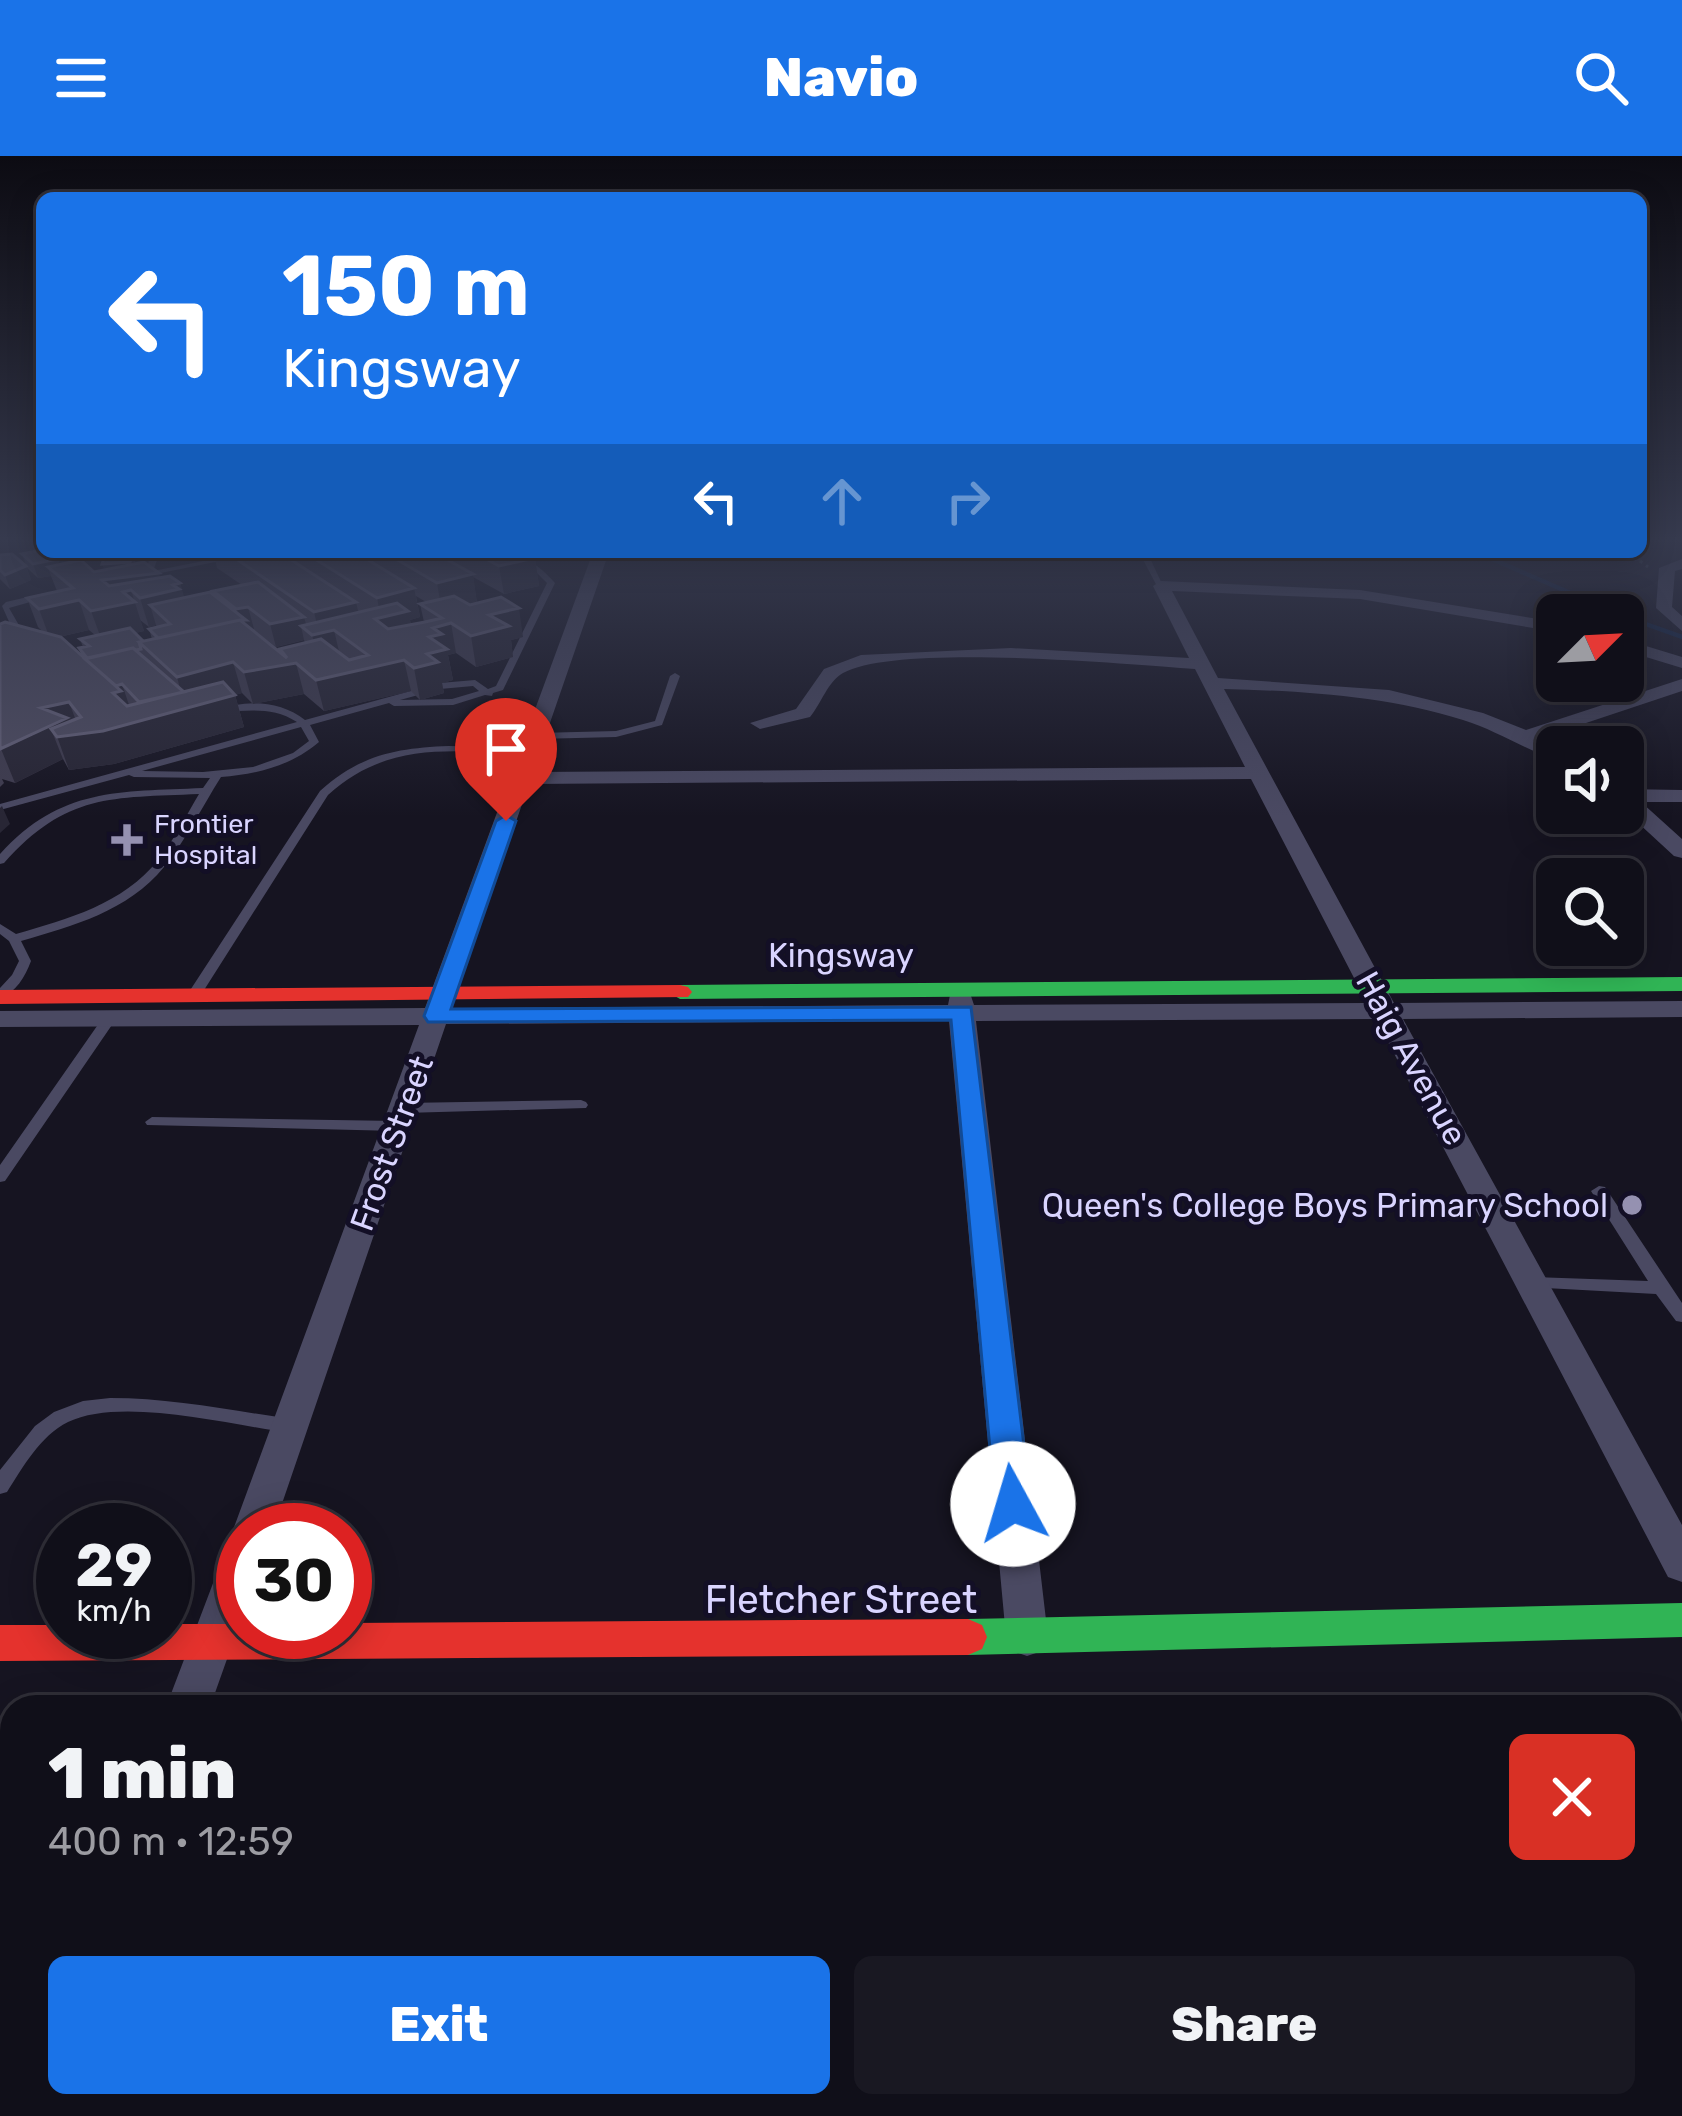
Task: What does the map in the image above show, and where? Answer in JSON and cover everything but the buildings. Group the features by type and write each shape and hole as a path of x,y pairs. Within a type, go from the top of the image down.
{"street":[{"name":"Frost Street","path":"263,1503 573,633"},
{"name":"Haig Avenue","path":"1185,633 1682,1564"},
{"path":"1644,651 1682,663"},
{"path":"760,724 803,713 832,671 872,659 1068,655 1389,695 1475,716 1536,741"},
{"path":"1527,736 1682,685"},
{"path":"522,778 1256,773"},
{"path":"1644,796 1682,796"},
{"path":"1644,816 1682,851"},
{"name":"Kingsway","path":"1381,999 1682,985"},
{"name":"Kingsway","path":"0,996 194,995 440,1004"},
{"name":"Kingsway","path":"0,1019 440,1004 1381,999 1682,1009"},
{"path":"961,1001 1027,1637"},
{"name":"Fletcher Street","path":"0,1642 1027,1637 1682,1620"},
{"path":"192,1695 216,1632"}],"lane":[{"path":"379,702 438,704 489,694 507,682 527,633"},
{"path":"194,995 324,793 353,767 392,754 534,744 616,734 659,723 675,676"},
{"path":"0,807 379,702 466,682 482,685 489,694"},
{"path":"119,774 219,772 300,754 314,742 303,721 273,707 219,710"},
{"path":"14,939 82,920 139,887 166,856 219,772"},
{"path":"0,861 27,827 66,806 100,797 206,791"},
{"path":"0,928 23,955 23,968 0,996"},
{"path":"0,1177 109,1018"},
{"path":"152,1122 400,1117 581,1106"},
{"path":"1599,1191 1682,1316"},
{"path":"1533,1283 1661,1288"},
{"path":"0,1486 42,1430 80,1409 122,1405 290,1426"}],"waterway":[{"path":"1672,633 1682,637"}],"traffic: fast":[{"path":"680,992 1682,984"},
{"path":"968,1637 1682,1620"}],"traffic: jam":[{"path":"0,997 680,992"},
{"path":"0,1643 968,1637"}],"place":[{"name":"Frontier Hospital","path":"127,840"},
{"name":"Queen's College Boys Primary School","path":"1632,1205"}],"route":[{"path":"506,821 436,1016 962,1012 1013,1504"}]}
